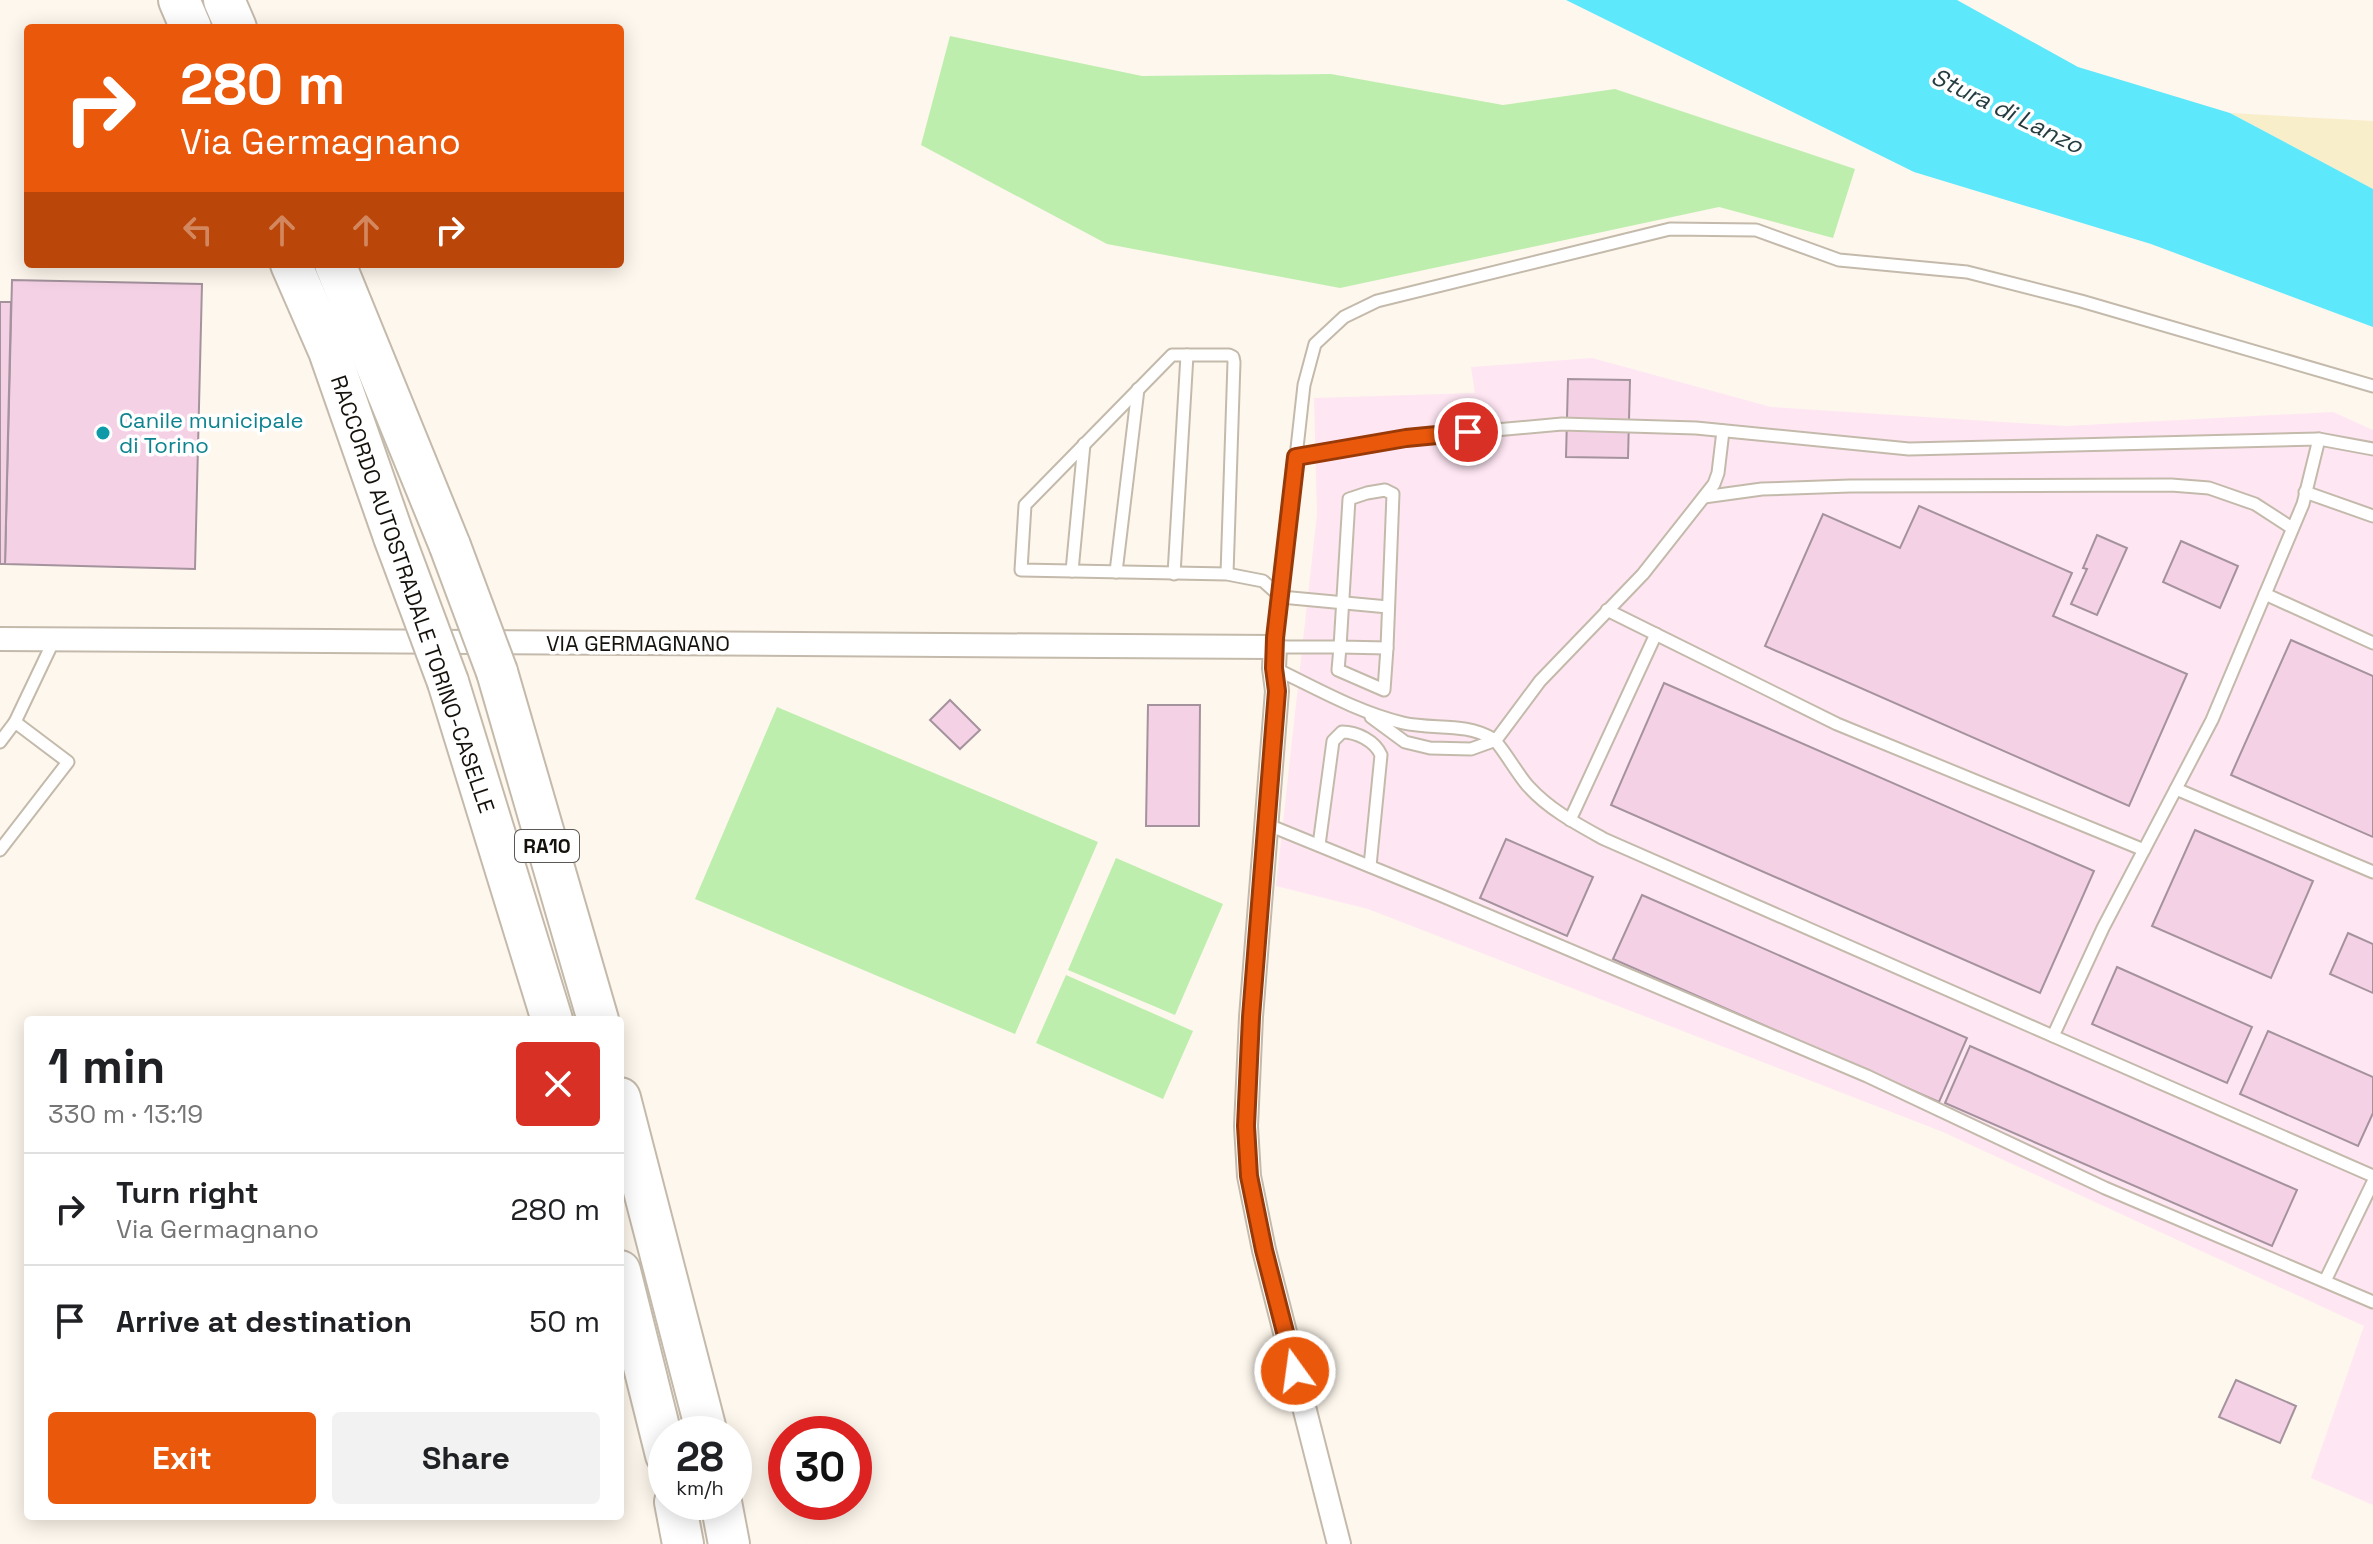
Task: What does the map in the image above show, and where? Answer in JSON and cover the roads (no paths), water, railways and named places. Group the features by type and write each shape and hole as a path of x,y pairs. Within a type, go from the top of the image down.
{"highway":[{"path":"179,0 189,24"},
{"path":"224,0 234,24"},
{"name":"RACCORDO AUTOSTRADALE TORINO-CASELLE","path":"293,268 329,351 448,682 551,1016"},
{"name":"RACCORDO AUTOSTRADALE TORINO-CASELLE","path":"337,268 450,546 497,672 597,1016"},
{"path":"624,1113 702,1416"},
{"path":"624,1287 656,1416"},
{"path":"678,1520 683,1544"},
{"path":"724,1520 729,1544"}],"street":[{"name":"VIA GERMAGNANO","path":"0,639 1275,657"},
{"path":"1275,657 1277,691 1251,1017 1246,1126 1249,1176 1264,1250 1339,1544"}],"lane":[{"path":"1275,657 1304,385 1315,344 1344,317 1377,301 1670,229 1756,230 1839,260 1967,272 2095,305 2373,386"},
{"path":"1227,574 1233,357 1172,355 1025,505 1021,570 1227,574 1263,581 1281,597 1388,607"},
{"path":"1174,574 1187,355"},
{"path":"1116,572 1138,389"},
{"path":"1296,457 1406,438 1562,424 1723,431 1909,449 2319,439 2373,449"},
{"path":"1275,657 1363,711 1405,742 1430,748 1471,749 1496,740 1540,681 1643,574 1714,484 1723,431"},
{"path":"2053,1036 2103,928 2212,720 2292,528 2319,439"},
{"path":"1072,571 1084,444"},
{"path":"1704,497 1762,489 1850,486 2171,485 2209,488 2255,504 2292,528"},
{"path":"1385,490 1393,494 1388,607 1384,690 1338,670 1349,499 1385,490"},
{"path":"2305,492 2373,516"},
{"path":"2265,594 2373,643"},
{"path":"1607,610 1837,724 2144,850"},
{"path":"1570,820 1656,634"},
{"path":"0,742 15,722 54,640"},
{"path":"1275,657 1340,647 1387,648"},
{"path":"1363,711 1406,724 1471,729 1496,740 1530,789 1561,816 1604,839 2373,1179 2325,1281"},
{"path":"0,850 68,762 15,722"},
{"path":"1319,845 1333,741 1342,732 1349,732 1375,745 1381,755 1370,866"},
{"path":"2176,789 2373,872"},
{"path":"1266,824 1867,1076 2105,1188 2373,1302"}],"water":[{"name":"Stura di Lanzo","path":"1566,0 1957,0 2078,67 2230,113 2373,189 2373,327 2151,244 1914,172"}],"place":[{"name":"Canile municipale di Torino","path":"103,433"}]}
